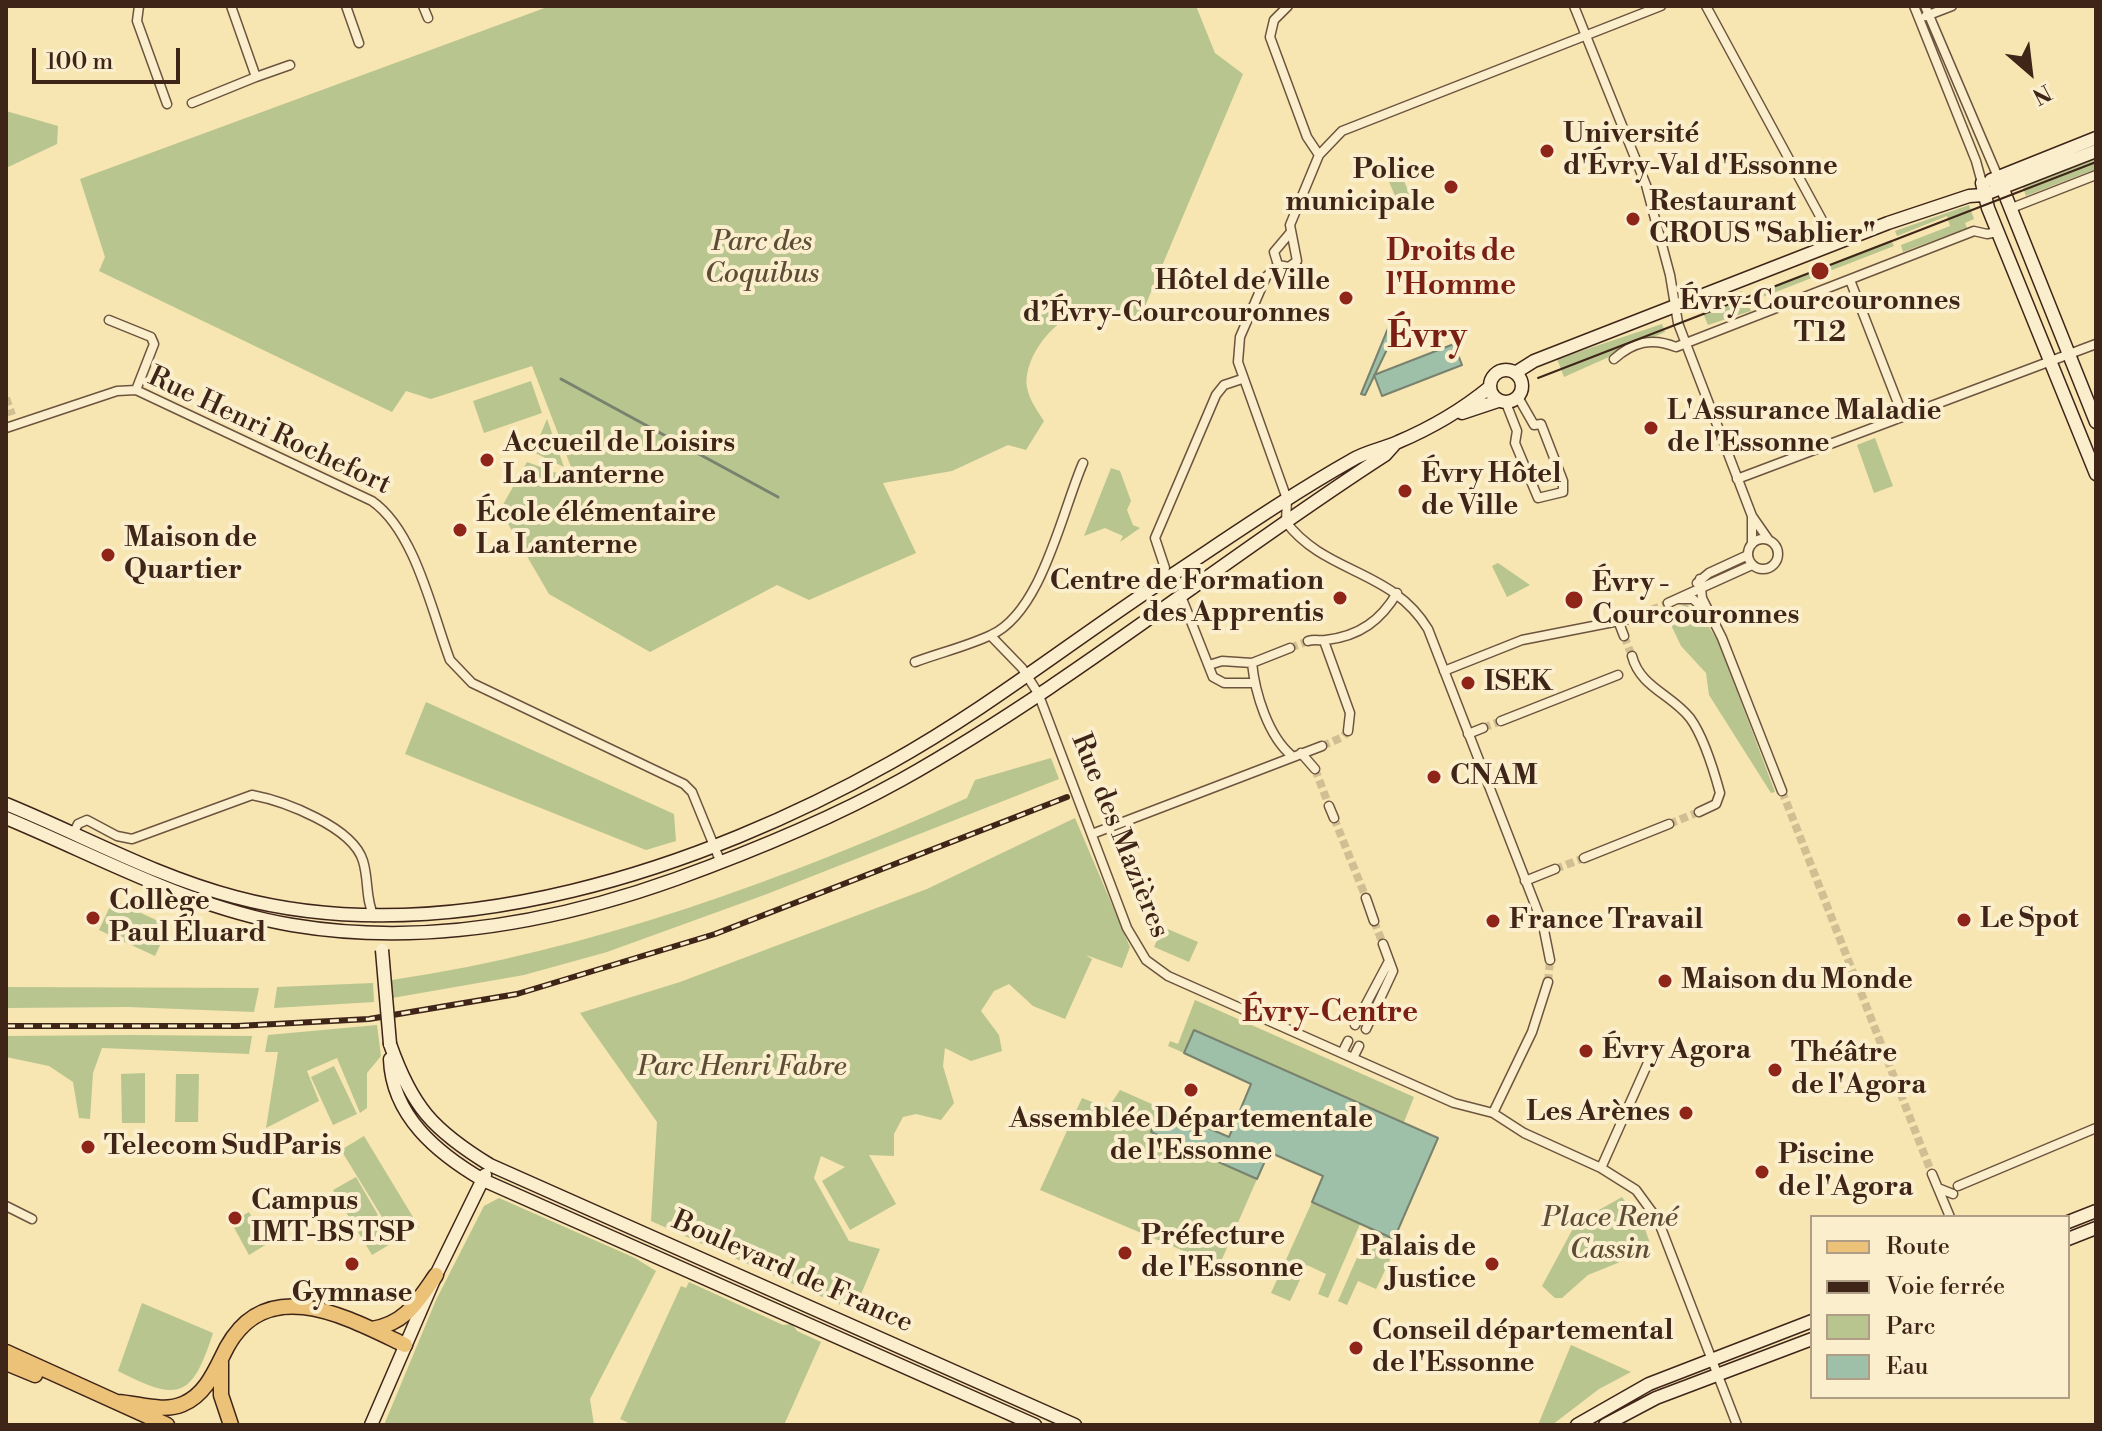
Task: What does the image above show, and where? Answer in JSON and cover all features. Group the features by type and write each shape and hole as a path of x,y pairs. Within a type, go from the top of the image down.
{"main road":[{"path":"2000,182 2096,138"},
{"path":"1515,373 1534,361 1829,247 2000,182 2096,151"},
{"path":"2000,182 2096,422"},
{"path":"1982,189 2096,474"},
{"path":"6,804 113,852 235,897 292,909 374,917 445,914 518,902 610,880 714,844 889,764 1028,676 1149,590 1287,499 1367,452 1394,445 1451,416 1490,387 1495,374 1505,370 1515,373 1522,386 1508,400 1451,416"},
{"path":"1490,387 1508,400"},
{"path":"6,818 189,899 291,925 379,935 444,933 522,922 619,899 721,863 838,813 901,779 1038,693 1385,455 1394,445"},
{"name":"Boulevard de France","path":"374,917 382,950 391,1076 409,1117 438,1150 483,1180 1035,1425"},
{"name":"Boulevard de France","path":"390,1044 409,1094 420,1110 451,1140 490,1165 1075,1425"},
{"path":"371,1425 436,1275 490,1165"},
{"path":"2070,1221 2096,1211"},
{"path":"2070,1238 2096,1228"},
{"path":"371,1329 397,1323 408,1315 436,1275"},
{"path":"117,1402 162,1408 186,1403 200,1394 235,1334 247,1323 274,1309 291,1306 323,1309 405,1345"},
{"path":"1577,1425 1626,1395 1810,1322"},
{"path":"1605,1425 1656,1398 1810,1340"},
{"path":"6,1352 167,1425"},
{"path":"221,1362 221,1395 231,1425"},
{"path":"6,1363 146,1425"}],"street":[{"path":"139,6 137,21 167,104"},
{"path":"231,6 256,77"},
{"path":"346,6 359,43"},
{"path":"423,6 428,18"},
{"path":"1288,6 1270,29 1273,54 1303,127 1319,155"},
{"path":"1574,6 1646,185 1685,343 1752,516 1777,548 1777,561 1765,569 1752,565 1701,583"},
{"path":"1278,265 1274,252 1290,233 1319,155 1352,126 1584,31 1661,6"},
{"path":"1706,6 1828,231 1829,247"},
{"path":"1916,6 1926,17 1952,6"},
{"path":"1916,6 1976,161 1982,189"},
{"path":"1925,6 2000,182"},
{"path":"192,103 290,65"},
{"path":"2009,209 2096,175"},
{"path":"1614,359 1625,350 1653,339 1676,347 1974,231 1987,234 1997,232"},
{"path":"1278,265 1286,268 1295,264 1298,254 1290,233"},
{"path":"1282,243 1293,245"},
{"path":"1278,265 1266,277 1240,337 1238,362 1287,499 1286,522 1314,551 1397,593 1416,610 1428,629 1546,937 1550,960"},
{"path":"1850,280 1903,416"},
{"path":"109,320 151,337 154,344 136,390"},
{"path":"1737,479 2096,344"},
{"path":"1149,590 1165,568 1155,538 1216,395 1224,385 1242,379"},
{"name":"Rue Henri Rochefort","path":"11,422 117,391 136,390 372,501 390,514 406,542 450,660 459,673 472,683 684,784 692,792 721,863"},
{"path":"1508,400 1534,425"},
{"path":"1508,400 1517,431 1515,443 1538,498 1563,492 1563,481 1541,424 1517,431"},
{"path":"915,662 991,636 1009,624 1032,592 1060,531 1064,506 1083,463"},
{"path":"1668,603 1748,555 1752,544 1752,516"},
{"path":"1752,544 1768,539"},
{"path":"1748,555 1752,565"},
{"path":"1701,583 1702,598 1722,638 1782,791"},
{"path":"1308,641 1324,641 1381,619 1397,593"},
{"path":"1181,596 1218,682 1254,683"},
{"path":"1677,599 1698,601 1710,617"},
{"path":"1444,671 1536,636 1629,619"},
{"path":"1619,623 1624,636"},
{"name":"Rue des Mazières","path":"991,636 1028,676 1038,693 1132,939 1146,960 1168,976 1454,1103 1493,1113 1534,1139 1601,1168 1636,1190 1654,1211 1737,1425"},
{"path":"1324,641 1350,713 1348,731"},
{"path":"1209,665 1222,661 1252,663 1290,648"},
{"path":"1632,656 1635,668 1695,726 1720,793 1716,804 1699,812"},
{"path":"1252,663 1254,683 1279,745 1315,769"},
{"path":"1501,721 1635,668"},
{"path":"1468,734 1483,728"},
{"path":"1271,764 1279,745"},
{"path":"1092,834 1322,746"},
{"path":"74,832 78,824 87,820 117,836 132,839 252,795 267,798 339,829 354,843 363,860 367,903 374,917"},
{"path":"1329,806 1334,818"},
{"path":"1584,858 1669,824"},
{"path":"1525,881 1555,869"},
{"path":"1366,898 1374,921"},
{"path":"1366,1029 1393,971 1383,944"},
{"path":"1355,1025 1389,960"},
{"path":"1493,1113 1539,1017 1548,982"},
{"path":"1342,1053 1348,1041"},
{"path":"1353,1058 1359,1046"},
{"path":"1601,1168 1651,1056"},
{"path":"1938,1188 1956,1190 2096,1131"},
{"path":"1932,1174 1949,1215"},
{"path":"6,1206 32,1219"}],"green space":[{"name":"Parc des Coquibus","path":"550,6 1196,6 1215,53 1243,74 1140,318 1103,310 1078,313 1055,327 1037,349 1027,375 1027,387 1031,401 1044,421 1026,450 1008,445 952,471 883,483 916,553 809,600 777,585 650,652 549,594 500,510 527,462 576,480 532,366 431,399 406,391 392,412 99,271 105,257 80,179"},
{"path":"6,111 58,126 57,144 6,168"},
{"path":"2096,156 2096,169 2026,196 2022,185"},
{"path":"1399,169 1412,200 1399,205 1386,175"},
{"path":"1969,205 1974,219 1965,223 1967,228 1903,252 1901,245 1950,226 1947,216 1897,236 1895,231"},
{"path":"1891,240 1894,246 1755,300 1752,294"},
{"path":"1742,291 1751,311 1708,325 1700,306"},
{"path":"1662,324 1665,332 1564,377 1557,359"},
{"path":"531,381 542,413 484,433 473,401"},
{"path":"547,419 564,467 533,452"},
{"path":"1875,438 1893,486 1874,493 1857,445"},
{"path":"1111,468 1120,471 1131,501 1127,510 1133,525 1140,528 1120,542 1123,536 1105,528 1084,536"},
{"path":"1498,563 1530,585 1507,597 1492,566"},
{"path":"1685,604 1699,611 1719,643 1775,792 1771,793 1709,695 1706,673 1681,646 1672,627 1674,609"},
{"path":"426,702 674,814 676,841 646,850 405,754"},
{"path":"1051,758 1059,779 767,894 607,952 524,975 392,998 392,980 540,951 685,909 757,884 967,798 975,780"},
{"name":"Parc Henri Fabre","path":"1075,818 1130,947 1122,968 1086,955 1092,959 1065,1019 1033,1006 1009,984 994,991 981,1011 999,1035 1002,1051 971,1061 945,1048 943,1066 954,1103 941,1120 916,1114 903,1117 894,1134 894,1156 869,1155 896,1204 850,1230 822,1181 845,1167 821,1156 814,1178 849,1241 880,1249 854,1311 651,1221 657,1122 580,1013 680,982 927,889"},
{"path":"113,900 169,926 155,956 99,930"},
{"path":"1163,927 1198,942 1189,962 1154,947"},
{"path":"373,983 374,1002 274,1008 277,987"},
{"path":"6,987 259,988 254,1012 128,1007 6,1008"},
{"path":"1195,1000 1414,1097 1404,1122 1195,1030 1184,1053 1168,1046 1170,1041 1178,1044"},
{"path":"377,1025 381,1056 367,1073 367,1108 360,1113 337,1058 307,1071 319,1101 266,1128 278,1052 265,1052 268,1035"},
{"path":"6,1036 252,1036 249,1054 102,1048 93,1073 90,1119 79,1118 73,1082 49,1066 6,1057"},
{"path":"334,1066 357,1114 333,1125 311,1077"},
{"path":"145,1073 145,1123 122,1123 121,1074"},
{"path":"176,1074 199,1074 198,1122 175,1122"},
{"path":"1120,1090 1161,1108 1152,1132 1257,1179 1219,1266 1040,1190 1082,1098 1108,1108"},
{"path":"364,1136 419,1227 372,1255 358,1232 382,1217 341,1150"},
{"path":"356,1177 378,1215 356,1229 333,1190"},
{"name":"Place René Cassin","path":"1622,1197 1645,1229 1652,1249 1588,1275 1562,1298 1555,1298 1542,1286 1576,1223"},
{"path":"499,1198 635,1258 656,1271 590,1399 594,1425 384,1425 436,1300 484,1206"},
{"path":"1312,1202 1360,1224 1328,1298 1318,1294 1326,1274 1307,1265 1290,1301 1271,1293"},
{"path":"249,1212 267,1244 249,1255 231,1222"},
{"path":"1370,1228 1399,1241 1376,1289 1358,1281 1347,1305 1338,1301"},
{"path":"689,1282 783,1325 792,1324 797,1331 821,1342 784,1425 633,1425 620,1419 681,1286 686,1288"},
{"path":"142,1303 213,1333 198,1371 190,1382 180,1388 169,1390 155,1387 118,1371"},
{"path":"1571,1345 1631,1372 1599,1389 1552,1425 1538,1425"}],"water":[{"path":"1396,322 1391,341 1365,395 1361,394 1389,326"},
{"path":"1454,344 1462,365 1382,396 1374,375"},
{"path":"1194,1030 1438,1138 1394,1239 1312,1202 1323,1176 1269,1152 1257,1179 1151,1132 1161,1108 1229,1137 1251,1084 1184,1053"}],"waterway":[{"path":"561,379 778,497"}],"tunnel":[{"path":"6,398 12,415"},
{"path":"1629,619 1668,603"},
{"path":"1624,636 1632,656"},
{"path":"1290,648 1308,641"},
{"path":"1483,728 1501,721"},
{"path":"1322,746 1343,737 1348,731"},
{"path":"1315,769 1329,806"},
{"path":"1782,791 1932,1174"},
{"path":"1669,824 1699,812"},
{"path":"1334,818 1366,898"},
{"path":"1555,869 1584,858"},
{"path":"1374,921 1383,944"},
{"path":"1548,982 1550,960"}],"tram line":[{"path":"1538,378 2096,162"}],"railway":[{"path":"6,1026 237,1026 369,1019 517,994 715,934 1067,797"}],"place":[{"name":"Université d'Évry-Val d'Essonne","path":"1547,151"},
{"name":"Police municipale","path":"1451,187"},
{"name":"Restaurant CROUS \"Sablier\"","path":"1633,219"},
{"name":"Évry-Courcouronnes T12","path":"1820,271"},
{"name":"Hôtel de Ville d’Évry-Courcouronnes","path":"1346,298"},
{"name":"L'Assurance Maladie de l'Essonne","path":"1651,428"},
{"name":"Accueil de Loisirs La Lanterne","path":"487,460"},
{"name":"Évry Hôtel de Ville","path":"1405,491"},
{"name":"École élémentaire La Lanterne","path":"460,530"},
{"name":"Maison de Quartier","path":"108,555"},
{"name":"Centre de Formation des Apprentis","path":"1340,598"},
{"name":"Évry - Courcouronnes","path":"1574,600"},
{"name":"ISEK","path":"1468,683"},
{"name":"CNAM","path":"1434,777"},
{"name":"Collège Paul Éluard","path":"93,918"},
{"name":"Le Spot","path":"1964,920"},
{"name":"France Travail","path":"1493,921"},
{"name":"Maison du Monde","path":"1665,981"},
{"name":"Évry Agora","path":"1586,1051"},
{"name":"Théâtre de l'Agora","path":"1775,1070"},
{"name":"Assemblée Départementale de l'Essonne","path":"1191,1090"},
{"name":"Les Arènes","path":"1686,1113"},
{"name":"Telecom SudParis","path":"88,1147"},
{"name":"Piscine de l'Agora","path":"1762,1172"},
{"name":"Campus IMT-BS TSP","path":"235,1218"},
{"name":"Préfecture de l'Essonne","path":"1125,1253"},
{"name":"Gymnase","path":"352,1264"},
{"name":"Palais de Justice","path":"1492,1264"},
{"name":"Conseil départemental de l'Essonne","path":"1356,1348"}],"district":[{"name":"Droits de l'Homme","path":"1451,270"},
{"name":"Évry","path":"1427,338"},
{"name":"Évry-Centre","path":"1330,1014"}]}
